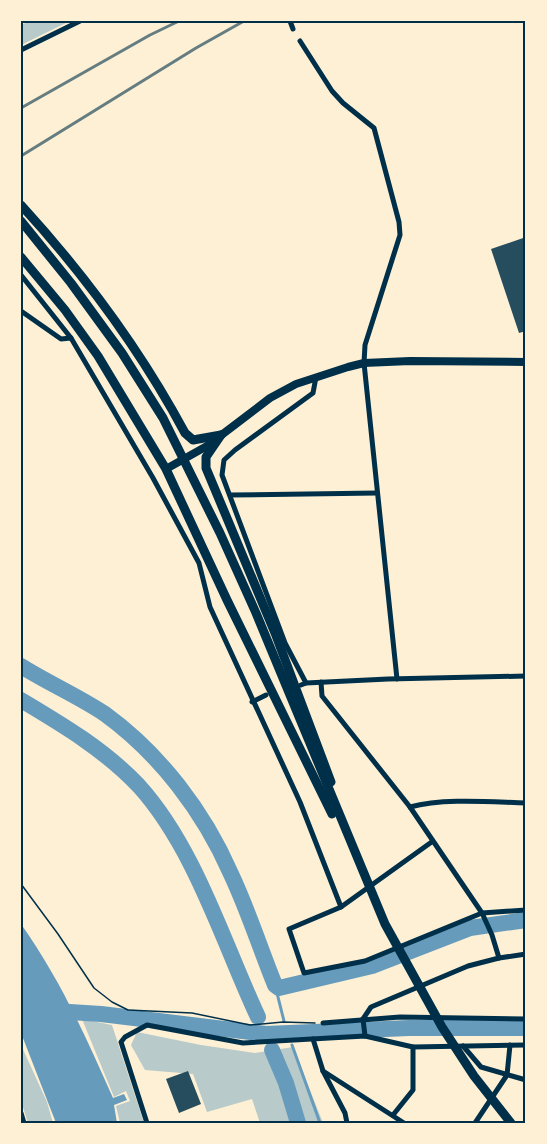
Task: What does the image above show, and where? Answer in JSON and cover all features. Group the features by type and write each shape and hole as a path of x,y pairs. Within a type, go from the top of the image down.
{"highway":[{"path":"21,205 84,279 136,352 172,409 184,433 192,440 221,435"},
{"path":"21,221 71,283 122,353 163,418 220,533 256,613 385,924 442,1027 474,1076 511,1123"},
{"path":"21,257 72,319 98,356 166,469 227,600 366,880"},
{"path":"221,435 206,457 206,468 275,633 366,880"}],"main road":[{"path":"166,469 221,435 270,398 316,377 364,363 526,362"}],"street":[{"path":"21,50 80,21"},
{"path":"290,21 293,29"},
{"path":"300,40 332,91 374,128 398,210 400,235 365,345 364,363 397,679"},
{"path":"21,275 71,338 153,478 199,563 210,607 300,802 341,907"},
{"path":"21,311 61,339 71,338"},
{"path":"316,377 313,393 224,460 222,475 285,643 304,684 526,676"},
{"path":"230,495 377,493"},
{"path":"321,682 322,696 410,807 482,913 499,958"},
{"path":"252,702 266,695"},
{"path":"410,807 456,802 526,803"},
{"path":"433,841 341,907 289,929 304,973 365,961 482,913 526,910"},
{"path":"365,1035 363,1020 371,1007 468,966 526,954"},
{"path":"323,1023 400,1017 526,1018"},
{"path":"147,1123 121,1042 125,1037 147,1025 243,1043 365,1035 413,1047 526,1045"},
{"path":"313,1039 323,1071 345,1113 346,1123"},
{"path":"475,1123 507,1076 510,1045"},
{"path":"464,1046 481,1067 526,1080"},
{"path":"393,1115 413,1090 413,1047"},
{"path":"323,1071 404,1123"},
{"path":"21,1113 24,1123"}],"path":[{"path":"21,884 94,988 112,1002 128,1010 192,1012 250,1025 323,1023"}],"shaded area":[{"path":"30,21 70,21 21,45 21,25"},
{"path":"82,1019 112,1025 144,1123 120,1123 116,1106 130,1101 126,1091 114,1097"},
{"path":"137,1032 255,1053 293,1047 323,1123 260,1123 252,1099 207,1112 193,1074 145,1070 131,1045"},
{"path":"21,1045 47,1102 53,1123 28,1123 21,1101"}],"water":[{"path":"21,924 60,987 113,1098 124,1094 127,1100 114,1105 117,1123 56,1123 21,1033"}],"building":[{"path":"526,237 526,331 519,333 491,249"},
{"path":"188,1071 201,1104 179,1113 166,1079"}],"waterway":[{"path":"21,666 105,714 144,747 162,766 208,828 243,901 275,985 279,988 372,966 470,928 526,920"},
{"path":"21,700 68,729 112,761 139,786 159,811 192,867 258,1017"},
{"path":"275,985 284,1021"},
{"path":"54,1011 101,1014 266,1034 409,1028 526,1028"},
{"path":"292,1045 320,1123"},
{"path":"272,1050 286,1083 298,1123"}],"railway":[{"path":"21,108 179,21"},
{"path":"21,156 244,21"}]}
